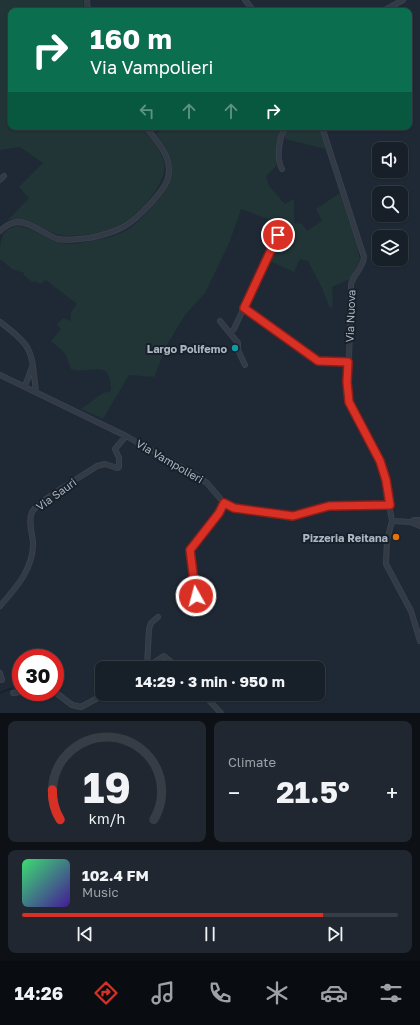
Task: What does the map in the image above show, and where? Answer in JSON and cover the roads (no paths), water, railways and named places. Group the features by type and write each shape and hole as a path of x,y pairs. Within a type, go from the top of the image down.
{"street":[{"path":"388,8 403,0"},
{"path":"0,231 8,224 19,222 25,223 57,238 71,240 108,234 126,227 138,217 162,191 169,172 166,155 148,130"},
{"path":"282,169 279,164 280,139 284,130"},
{"name":"Via Nuova","path":"323,130 364,257 362,265 352,279 351,284 347,382 349,402 380,461 386,480 392,521"},
{"path":"0,180 4,176"},
{"path":"230,333 244,308 278,235"},
{"path":"244,308 318,361 348,362"},
{"path":"220,321 238,343 238,350 245,365"},
{"path":"0,322 25,343 31,353 36,392"},
{"path":"25,386 33,366"},
{"name":"Via Vampolieri","path":"0,375 126,436 202,479 224,503 234,508 293,516 329,506 390,505"},
{"name":"Via Sauri","path":"0,606 21,581 31,556 33,543 31,515 35,509 96,466 105,464 117,468 119,467 119,458 115,449 126,436"},
{"path":"192,602 196,596 190,550 219,513 224,503"},
{"path":"411,522 414,520 420,520"},
{"path":"420,526 411,522 392,521 387,540 386,564 390,576 411,611 420,640"},
{"path":"146,661 149,629 151,623 158,617"},
{"path":"156,661 164,656 172,661"},
{"path":"0,672 2,680"},
{"path":"64,699 72,705 81,707 95,699"},
{"path":"210,701 221,713"}],"waterway":[{"path":"0,693 12,688"}],"place":[{"name":"Largo Polifemo","path":"235,348"},
{"name":"Pizzeria Reitana","path":"396,537"}]}
